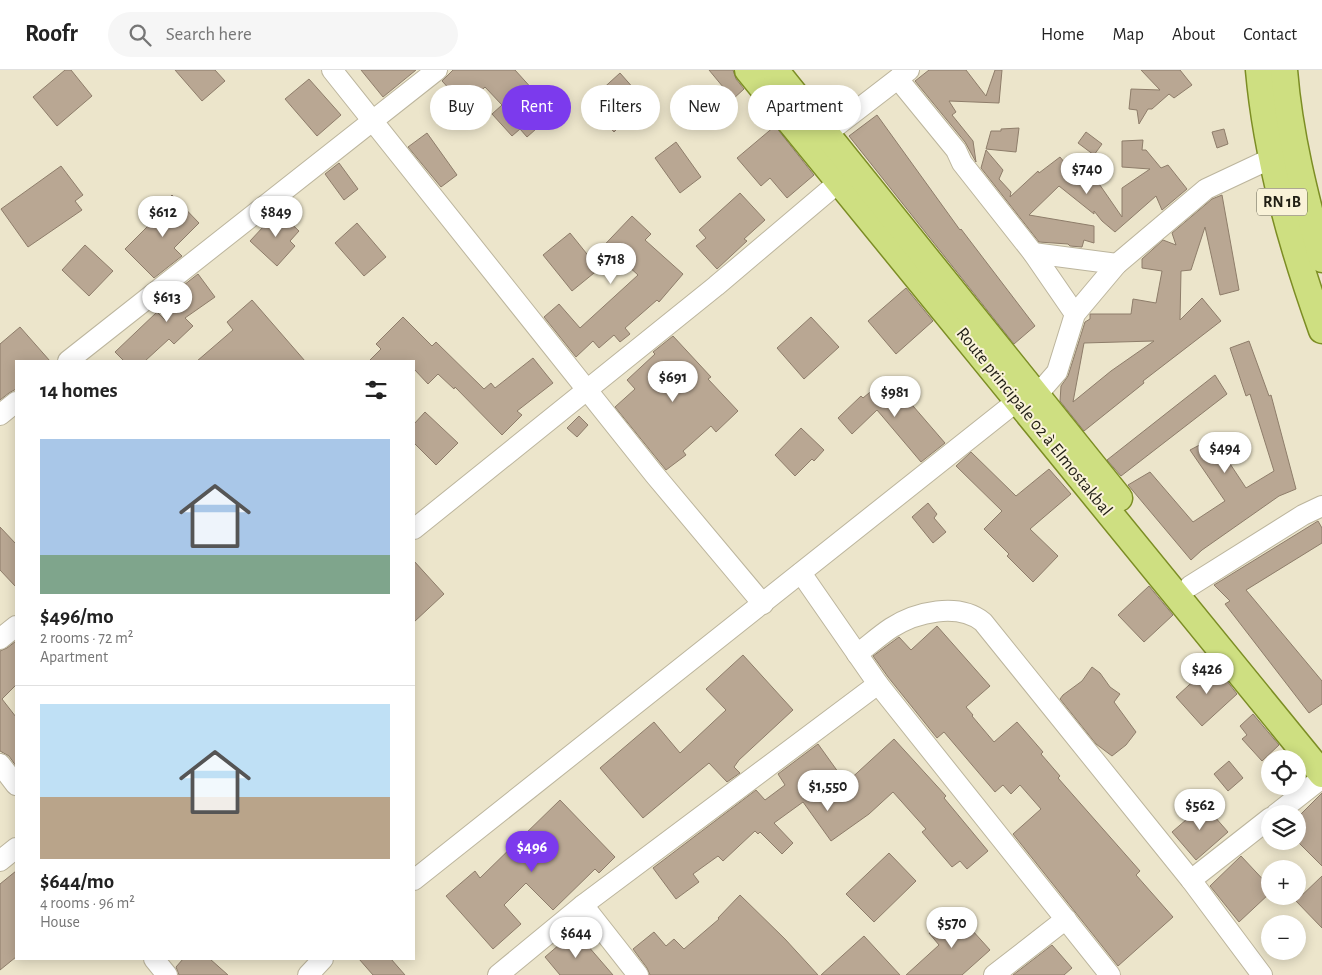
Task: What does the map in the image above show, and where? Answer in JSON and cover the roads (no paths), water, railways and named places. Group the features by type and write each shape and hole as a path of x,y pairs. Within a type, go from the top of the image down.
{"main road":[{"name":"Route principale 02 à Elmostakbal","path":"748,70 839,182 1190,586 1322,750"},
{"name":"Route principale 02 à Elmostakbal","path":"775,70 1027,398 1322,774"},
{"name":"RN 1B","path":"1259,70 1272,158 1301,270 1322,330"},
{"path":"1284,70 1294,145 1307,206 1322,259"}],"street":[{"path":"332,70 654,474 763,604"},
{"path":"69,360 436,70"},
{"path":"826,134 903,74 956,150 962,163 1033,252 1075,314"},
{"path":"415,879 801,573 1027,398 1057,372 1075,314 1117,264 1206,189 1272,158"},
{"path":"415,528 716,286 839,182"},
{"path":"1033,252 1117,264"},
{"path":"0,415 15,403"},
{"path":"1190,586 1322,506"},
{"path":"801,573 878,684 1110,975"},
{"path":"857,654 892,628 915,618 960,611 975,616 983,622 1191,880 1262,975"},
{"path":"0,639 15,627"},
{"path":"498,975 584,904 878,684"},
{"path":"0,764 15,784"},
{"path":"1288,805 1322,778"},
{"path":"1191,880 1261,825"},
{"path":"0,861 15,849"},
{"path":"584,904 638,975"},
{"path":"994,975 1066,919"},
{"path":"155,960 167,975"},
{"path":"308,975 322,960"}]}
